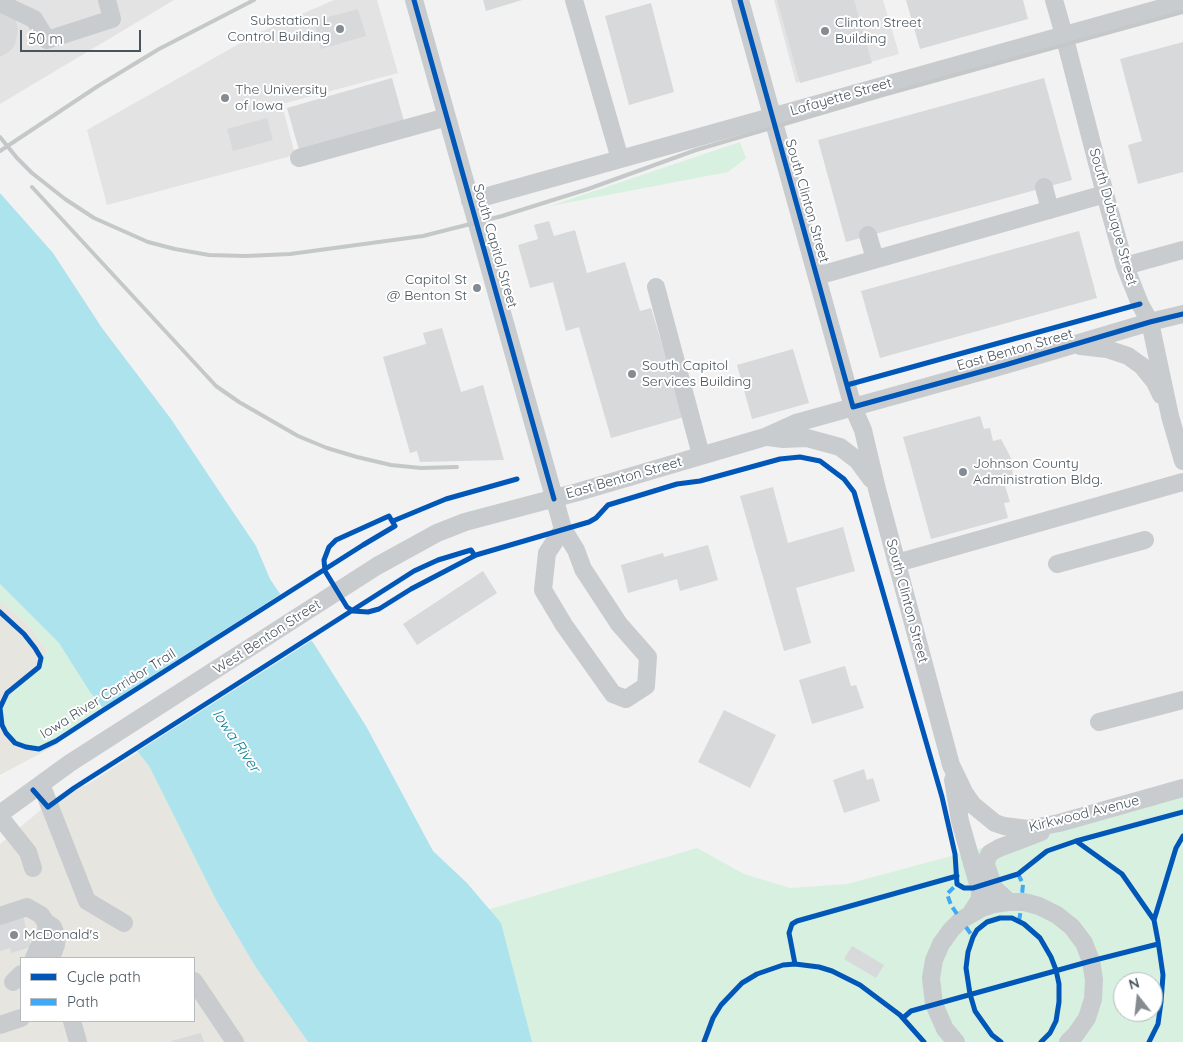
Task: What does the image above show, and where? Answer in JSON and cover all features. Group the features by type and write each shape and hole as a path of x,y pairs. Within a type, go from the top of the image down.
{"street":[{"path":"0,3 34,19 47,40 112,19 107,0"},
{"name":"South Capitol Street","path":"414,0 563,529 576,550 582,570 619,624 648,657 646,686 626,698 613,694 564,625 543,590 547,553 563,529"},
{"path":"574,0 620,159"},
{"name":"South Clinton Street","path":"740,0 853,407 863,430 876,488 952,765 964,792 973,805 986,817"},
{"name":"South Dubuque Street","path":"1054,0 1125,266 1140,304 1150,322 1170,416 1183,461"},
{"name":"Lafayette Street","path":"470,201 1183,2"},
{"path":"300,158 447,117"},
{"path":"1044,187 1050,210"},
{"path":"817,276 1105,194"},
{"path":"868,235 875,260"},
{"path":"1125,266 1183,250"},
{"path":"656,287 701,455"},
{"name":"East Benton Street","path":"554,498 765,437 796,423 1183,314"},
{"path":"1073,345 1107,349 1128,356 1142,366 1155,382 1170,416"},
{"path":"765,437 783,439 807,438 840,447 857,460 876,488"},
{"path":"897,563 1183,482"},
{"name":"West Benton Street","path":"0,815 70,763 377,566 437,533 465,522 554,498"},
{"path":"1057,564 1146,540"},
{"path":"1099,722 1183,700"},
{"path":"952,765 960,821 980,891 980,899 971,913 951,930 941,944 934,960 931,978 934,1004 945,1029 956,1042"},
{"path":"42,784 87,901 124,923"},
{"name":"Kirkwood Avenue","path":"986,817 1004,826 1022,829 1043,827 1183,788"},
{"path":"0,815 28,852 33,868"},
{"path":"1009,902 994,888 986,865 990,853 1059,823"},
{"path":"971,913 994,904 1024,902 1057,914 1072,927 1084,942 1091,960 1094,980 1093,999 1087,1018 1068,1042"},
{"path":"0,916 27,907 41,915 53,926 57,937 51,957"},
{"path":"34,957 47,929 46,921"},
{"path":"195,983 234,1042"},
{"path":"0,1024 20,1018"},
{"path":"72,1022 78,1042"}],"shaded area":[{"path":"0,0 174,0 0,104"},
{"name":"The University of Iowa","path":"334,0 377,0 398,73 282,104 295,155 107,205 87,130 260,32"},
{"name":"Clinton Street Building","path":"774,0 883,0 899,54 796,83"},
{"path":"0,601 32,629 48,652 42,656 39,667 7,693 15,743 39,749 56,741 58,744 0,775"},
{"path":"138,752 149,766 216,900 255,966 308,1042 0,1042 0,844 55,798 81,781 85,786"}],"green space":[{"path":"740,142 746,158 728,172 550,206"},
{"path":"0,584 59,643 101,709 55,739 56,741 39,749 15,743 2,725 0,708 7,693 39,667 42,656 48,652 32,629 0,601"},
{"path":"1183,794 1183,1042 510,1042 470,915 697,848 744,874 790,888 847,884"}],"water":[{"name":"Iowa River","path":"0,193 53,253 102,328 171,419 256,546 270,579 366,726 433,851 467,883 501,923 532,1042 308,1042 255,966 216,900 149,766 90,692 59,643 0,584"}],"pier":[{"path":"282,593 314,639 135,753 101,709"}],"building":[{"path":"483,0 522,0 486,11"},
{"name":"Clinton Street Building","path":"777,0 854,0 872,63 800,83"},
{"path":"906,0 1023,0 1028,19 920,49"},
{"path":"651,3 674,92 629,105 605,16"},
{"path":"0,7 11,14 16,21 18,29 15,45 9,52 0,57"},
{"name":"Substation L Control Building","path":"358,9 366,36 321,49 314,21"},
{"path":"1183,42 1183,172 1138,184 1128,145 1142,141 1120,59"},
{"path":"392,78 404,121 299,150 287,108"},
{"path":"1044,78 1072,180 846,242 818,140"},
{"path":"267,118 273,140 233,151 227,129"},
{"name":"South Capitol Services Building","path":"549,221 554,236 575,230 587,273 625,262 640,311 651,308 684,417 611,438 579,327 566,331 553,282 530,288 518,245 538,239 534,225"},
{"path":"1079,231 1097,298 880,358 861,291"},
{"path":"442,328 461,392 483,385 504,460 420,462 417,451 410,453 383,357 426,344 423,333"},
{"path":"793,349 809,403 752,419 737,365"},
{"name":"Johnson County Administration Bldg.","path":"980,416 984,429 990,428 993,441 1001,439 1012,460 1013,485 1005,486 1010,502 1004,503 1008,518 931,539 903,437"},
{"path":"773,487 788,543 843,527 855,571 796,588 811,643 784,651 740,496"},
{"path":"708,545 718,580 680,591 677,579 628,593 621,565 663,553 664,557"},
{"path":"483,571 497,593 417,645 403,624"},
{"path":"845,666 851,686 856,685 864,708 812,724 799,680"},
{"path":"724,710 776,735 750,788 698,762"},
{"path":"864,769 867,780 873,778 880,801 844,813 833,780"},
{"name":"McDonald's","path":"23,916 31,947 11,953 10,948 0,951 0,922"},
{"path":"852,946 884,965 876,978 844,959"},
{"path":"201,1033 204,1042 171,1042 171,1041"}],"railway":[{"path":"0,151 98,86 159,49 254,0"},
{"path":"0,137 32,173 65,199 94,218 148,242 209,255 290,254 423,236 502,216 588,189 696,150 883,95 1183,12"},
{"path":"32,187 216,386 239,402 298,436 327,448 357,457 391,465 421,468 457,467"}],"marked path":[{"path":"1018,874 1023,884 1022,895"},
{"path":"957,884 947,894 957,914"},
{"path":"1019,921 1021,909"},
{"path":"966,927 973,937"}],"cycle path":[{"path":"414,0 554,499"},
{"path":"740,0 853,407 1183,314"},
{"path":"847,385 1140,304"},
{"name":"Iowa River Corridor Trail","path":"0,612 24,634 41,658 39,667 7,693 0,708 2,725 15,743 39,749 56,741 102,711 363,545 395,526 389,516 336,540 329,547 324,560 325,571 347,607 353,611 368,612 379,609 411,589 476,555 589,522 596,518 608,505 677,484 700,481 780,459 800,457 820,461 844,479 854,492 942,797 955,854 957,884 964,888 973,888 1018,874 1047,851 1076,841 1122,874 1154,920 1158,941 1163,975 1161,1002 1158,1024 1149,1042"},
{"path":"393,521 446,499 517,479"},
{"path":"33,790 48,807 74,788 414,571 438,560 471,550 473,553"},
{"path":"1076,841 1183,812"},
{"path":"1154,920 1176,848 1183,836"},
{"path":"795,964 789,933 792,924 797,921 957,876"},
{"path":"1001,1042 992,1035 975,1011 966,968 968,952 977,930 987,922 1000,918 1012,918 1024,924 1040,938 1056,970 1059,984 1056,1021 1050,1033 1041,1042"},
{"path":"903,1018 911,1011 1158,944"},
{"path":"704,1042 713,1018 721,1005 742,983 757,974 783,965 795,964 819,967 832,971 860,985 900,1015 924,1042"}],"place":[{"name":"Substation L Control Building","path":"340,29"},
{"name":"Clinton Street Building","path":"825,31"},
{"name":"The University of Iowa","path":"225,98"},
{"name":"Capitol St @ Benton St","path":"477,288"},
{"name":"South Capitol Services Building","path":"632,374"},
{"name":"Johnson County Administration Bldg.","path":"963,472"},
{"name":"McDonald's","path":"14,935"}]}
